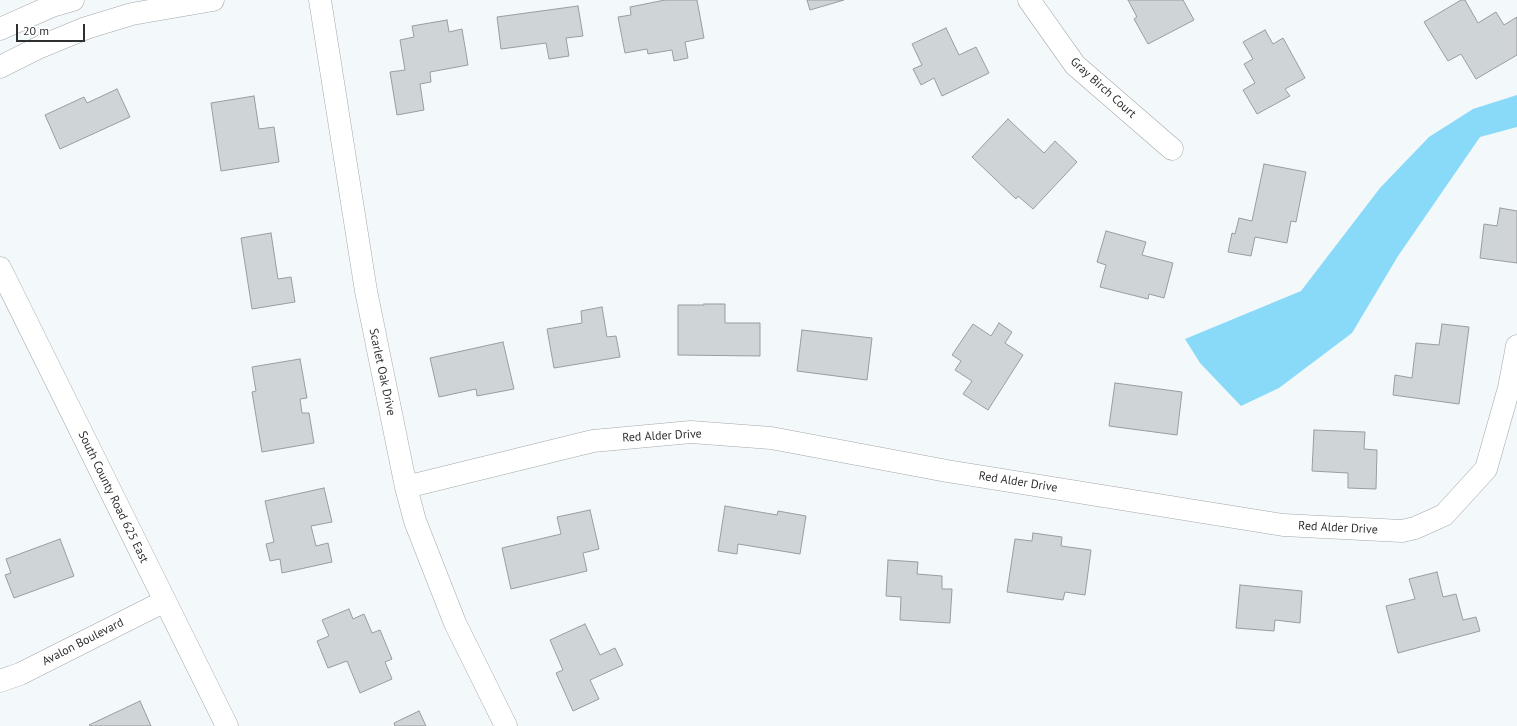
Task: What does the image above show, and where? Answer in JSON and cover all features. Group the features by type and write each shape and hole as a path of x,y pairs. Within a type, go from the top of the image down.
{"street":[{"path":"0,29 52,6 73,0"},
{"path":"0,68 40,47 86,28 132,14 213,0"},
{"name":"Scarlet Oak Drive","path":"320,0 366,291 406,487 415,521 455,623 506,726"},
{"name":"Gray Birch Court","path":"1029,0 1075,65 1172,149"},
{"name":"South County Road 625 East","path":"0,268 227,726"},
{"name":"Red Alder Drive","path":"406,487 593,441 690,432 771,438 947,471 1283,525 1402,530 1415,528 1444,515 1486,469 1509,388 1517,346"},
{"name":"Avalon Boulevard","path":"0,681 20,674 165,600"}],"shaded area":[{"path":"1517,95 1517,127 1480,137 1398,256 1352,333 1279,388 1241,406 1200,363 1185,339 1301,291 1380,188 1429,137 1473,109"}],"building":[{"path":"665,0 697,0 704,38 685,42 688,58 674,61 672,50 648,54 647,49 625,53 618,17 631,15 630,7"},
{"path":"807,0 844,0 810,10"},
{"path":"1128,0 1183,0 1194,20 1148,44 1134,19 1137,17"},
{"path":"1461,0 1465,0 1478,23 1496,12 1504,25 1517,17 1517,55 1476,79 1461,54 1448,61 1424,22"},
{"path":"578,6 583,36 566,38 569,56 549,59 546,43 501,49 497,17"},
{"path":"447,20 449,32 462,29 468,65 430,72 431,82 420,84 424,110 397,115 390,72 405,70 400,40 414,37 412,26"},
{"path":"946,28 959,55 976,47 989,73 942,96 934,78 921,85 913,69 922,65 912,44"},
{"path":"1265,30 1273,44 1283,38 1305,78 1285,89 1290,96 1257,114 1243,90 1255,83 1244,64 1253,59 1243,42"},
{"path":"117,89 130,117 60,149 45,115 84,97 87,103"},
{"path":"254,96 259,129 274,127 279,162 221,171 211,103"},
{"path":"1008,119 1044,153 1055,141 1077,162 1033,209 1018,196 1016,199 972,157"},
{"path":"1264,164 1306,172 1296,222 1291,221 1287,243 1255,237 1251,256 1228,252 1232,233 1235,234 1239,218 1252,221"},
{"path":"1500,208 1517,211 1517,263 1480,258 1484,224 1497,226"},
{"path":"1106,231 1146,242 1142,255 1173,263 1164,298 1149,294 1148,299 1100,287 1106,265 1097,262"},
{"path":"271,233 278,279 291,277 295,302 252,309 241,238"},
{"path":"725,304 725,323 760,323 760,356 678,355 678,305"},
{"path":"602,307 607,337 616,336 620,357 554,368 547,329 582,323 581,311"},
{"path":"999,323 1012,332 1005,343 1023,355 988,410 963,394 972,381 955,370 961,361 952,355 973,324 991,336"},
{"path":"1442,324 1469,327 1459,404 1393,395 1395,375 1412,378 1416,343 1439,345"},
{"path":"802,330 872,338 867,380 797,371"},
{"path":"503,342 514,389 477,396 476,389 439,397 430,358"},
{"path":"300,359 307,398 300,399 302,413 309,413 314,443 262,452 252,392 256,391 252,367"},
{"path":"1115,383 1182,392 1177,435 1109,426"},
{"path":"1314,430 1365,432 1364,449 1377,450 1376,489 1348,488 1348,473 1312,471"},
{"path":"324,488 332,522 311,526 316,546 328,543 332,562 282,573 280,559 270,561 266,544 274,542 265,501"},
{"path":"725,506 777,515 778,511 806,516 800,554 738,544 737,554 718,551"},
{"path":"590,510 599,549 583,553 587,571 511,589 502,548 561,534 557,517"},
{"path":"1033,533 1062,537 1061,546 1091,550 1085,595 1065,592 1063,600 1007,592 1015,539 1032,541"},
{"path":"60,539 74,576 14,598 5,575 11,573 6,559"},
{"path":"888,560 918,562 917,574 942,576 942,589 952,589 950,623 900,620 901,597 886,596"},
{"path":"1437,572 1443,597 1456,594 1463,620 1476,617 1480,631 1398,653 1386,606 1415,599 1409,579"},
{"path":"1240,585 1302,591 1300,623 1275,620 1274,631 1236,628"},
{"path":"349,609 353,619 364,614 372,633 380,630 392,659 385,662 392,679 360,693 347,661 328,668 317,641 329,636 322,620"},
{"path":"585,624 600,655 615,648 623,665 590,680 599,699 573,711 556,673 563,670 550,640"},
{"path":"140,701 151,726 89,725"},
{"path":"419,711 426,726 395,726 394,723"}]}
